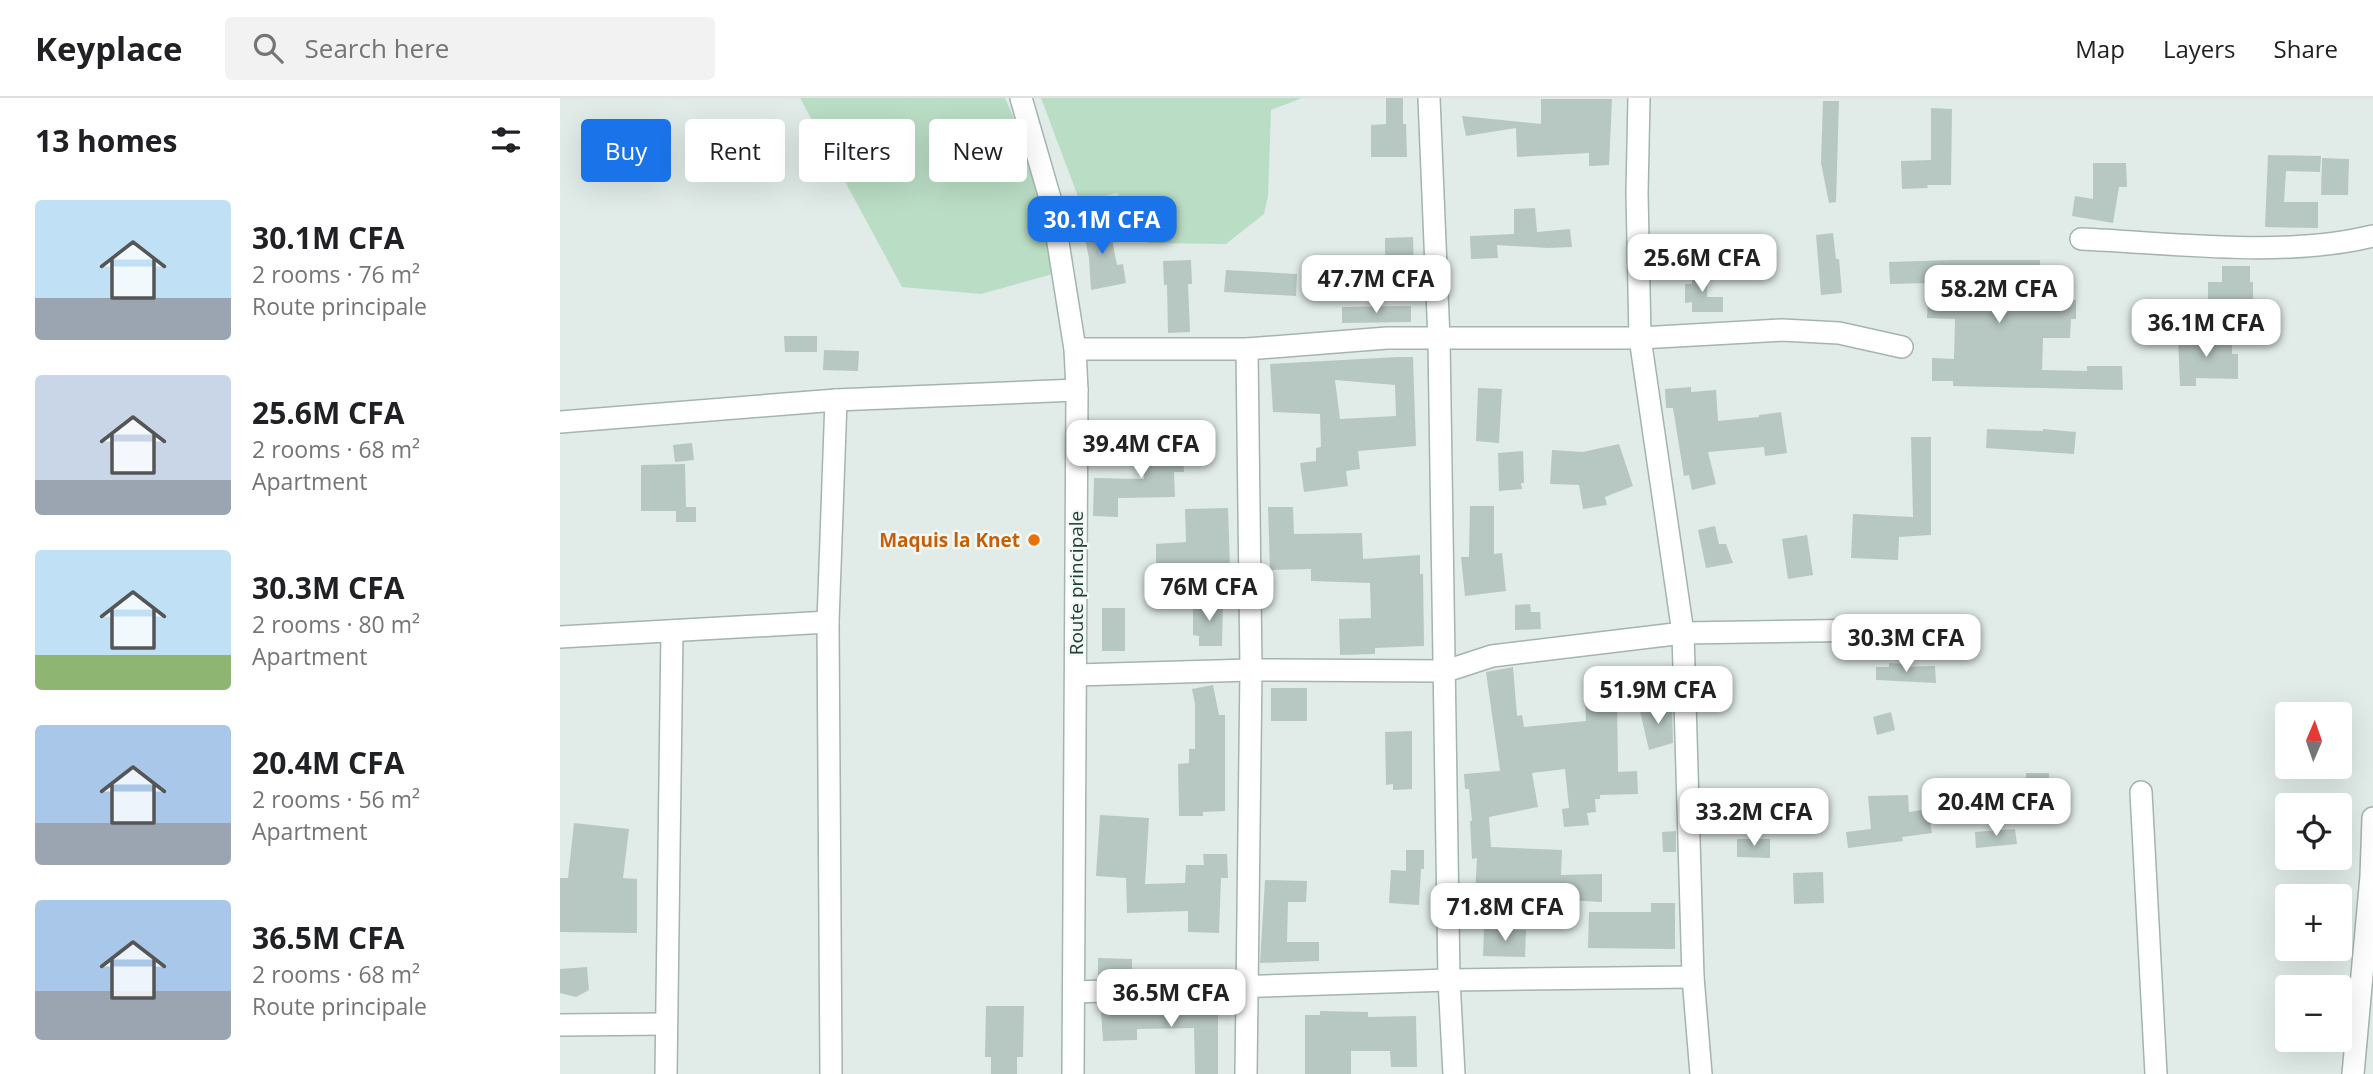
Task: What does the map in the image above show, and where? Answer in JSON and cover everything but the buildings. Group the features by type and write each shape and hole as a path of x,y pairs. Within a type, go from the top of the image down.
{"street":[{"name":"Route principale","path":"1021,98 1052,205 1075,349 1077,390 1073,1074"},
{"path":"1429,98 1439,340 1449,980 1454,1074"},
{"path":"1639,98 1637,193 1640,338 1683,633 1693,977 1701,1074"},
{"path":"2081,239 2270,248 2347,243 2373,236"},
{"path":"1075,349 1247,349 1387,338 1640,338 1782,330 1839,333 1902,347"},
{"path":"1246,1074 1251,670 1247,349"},
{"path":"560,422 836,400 1077,390"},
{"path":"831,1074 828,622 836,400"},
{"path":"560,637 828,622"},
{"path":"1076,675 1251,670 1446,671 1492,656 1683,633 1874,630"},
{"path":"666,1074 672,631"},
{"path":"2141,792 2156,1074"},
{"path":"2353,1074 2371,876 2373,818"},
{"path":"1074,992 1449,980 1693,977"},
{"path":"560,1025 666,1024"}],"green space":[{"path":"800,98 1005,98 1014,119 929,119 929,182 1027,182 1027,148 1033,161 1053,274 981,294 902,287 845,182 915,182 915,119 811,119"},
{"path":"1041,98 1302,98 1271,110 1268,196 1264,214 1226,244 1148,243 1117,193 1080,202"}],"place":[{"name":"Maquis la Knet","path":"1034,540"}]}
